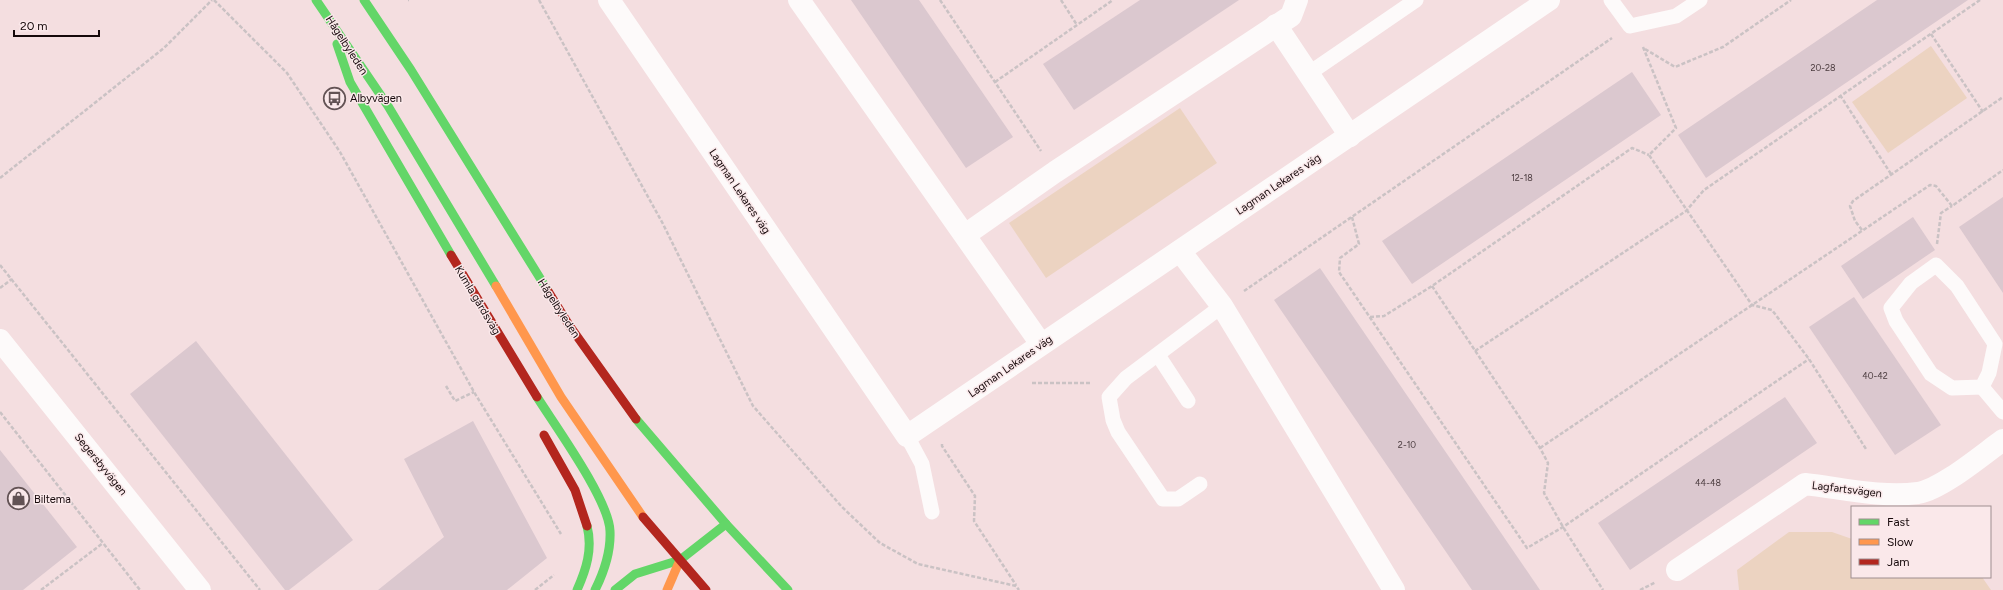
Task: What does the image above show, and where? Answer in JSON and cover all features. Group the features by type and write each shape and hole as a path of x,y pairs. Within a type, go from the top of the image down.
{"main road":[{"name":"Hågelbyleden","path":"316,0 325,10 388,106 501,293 561,397 642,516 706,590"},
{"name":"Hågelbyleden","path":"364,0 411,70 490,201 573,331 627,408 726,524 788,590"},
{"name":"Kumla gårdsväg","path":"325,10 350,82 490,321 590,482 605,510 610,531 607,560 603,575 595,590"},
{"path":"395,160 414,210"},
{"path":"540,429 556,455 585,513 589,531 590,556 582,583 578,590"},
{"path":"615,590 635,574 680,560 726,524"},
{"path":"667,590 680,560"}],"street":[{"name":"Lagman Lekares väg","path":"609,0 907,436 1549,0"},
{"path":"799,0 1041,344"},
{"path":"965,235 1055,172 1290,16 1297,0"},
{"path":"1276,25 1350,136"},
{"path":"1180,251 1222,306 1394,590"},
{"name":"Segersbyvägen","path":"0,340 200,590"},
{"name":"Lagfartsvägen","path":"1677,570 1806,484 1882,493 1919,493 1948,480 2003,440"}],"lane":[{"path":"1308,74 1416,0"},
{"path":"1611,0 1630,26 1676,16 1700,0"},
{"path":"1936,265 1957,286 1995,344 1989,373 1982,387 1952,388 1931,374 1893,314 1891,308 1911,283 1936,265"},
{"path":"1200,484 1178,499 1163,499 1118,432 1112,420 1109,397 1126,378 1222,306"},
{"path":"1158,355 1188,401"},
{"path":"1982,387 2003,412"},
{"path":"907,436 922,464 932,512"}],"path":[{"path":"0,178 164,48 213,0 287,73 340,152 474,392 562,535"},
{"path":"539,0 663,224 753,406 842,507 880,543 918,564 1016,586"},
{"path":"940,0 1055,172"},
{"path":"1061,0 1076,26"},
{"path":"995,82 1113,0"},
{"path":"1644,48 1675,67 1723,47 1791,0"},
{"path":"1475,351 1686,211 1704,190 1980,0"},
{"path":"1222,306 1630,26 1644,48 1676,128 1649,155"},
{"path":"1931,34 1983,112"},
{"path":"1840,95 1891,174"},
{"path":"1862,230 1855,221 1850,206 1853,201 2003,97"},
{"path":"1370,316 1384,316 1432,286 1632,148 1649,155 1752,305 1772,310 1809,359 1866,449"},
{"path":"1936,265 1941,213 2003,170"},
{"path":"1540,448 1930,185 1936,186 1952,206"},
{"path":"1352,217 1358,244 1340,258 1339,272 1527,548 1564,527 1809,359"},
{"path":"0,265 260,590"},
{"path":"0,288 12,279"},
{"path":"1432,286 1540,448 1548,463 1544,493 1603,590"},
{"path":"1025,383 1103,382 1126,378"},
{"path":"446,386 456,401 474,392"},
{"path":"0,412 140,590"},
{"path":"944,440 942,446 975,496 974,522 1019,590"},
{"path":"41,590 102,543"}],"shaded area":[{"path":"1931,46 1967,98 1888,153 1852,102"},
{"path":"1180,108 1217,163 1046,278 1009,223"},
{"path":"1789,532 1832,532 1851,539 1851,578 1983,578 1991,590 1739,590 1737,570"}],"building":[{"path":"851,0 919,0 1013,137 966,168"},
{"path":"1140,0 1239,0 1074,110 1043,64"},
{"path":"1877,0 1968,0 1706,178 1678,135"},
{"path":"1632,72 1661,115 1412,284 1382,241"},
{"path":"2003,197 2003,293 1959,227"},
{"path":"1913,217 1935,250 1863,299 1841,266"},
{"path":"1320,268 1540,590 1472,590 1274,300"},
{"path":"1854,297 1941,425 1895,455 1809,327"},
{"path":"196,341 353,540 289,590 285,590 130,394"},
{"path":"1785,397 1817,443 1630,570 1598,523"},
{"path":"473,421 547,558 507,590 378,590 444,537 404,459"},
{"name":"Biltema","path":"0,450 77,547 23,590 0,590"}],"traffic: fast":[{"path":"316,0 388,106 496,286"},
{"path":"364,0 411,70 548,291"},
{"path":"337,44 350,82 451,255"},
{"path":"537,397 568,444 591,483 601,501 607,518 610,531 608,554 604,569 595,590"},
{"path":"636,419 726,524 788,590"},
{"path":"615,590 635,574 680,560 726,524"},
{"path":"577,590 588,559 589,535 587,526"}],"traffic: slow":[{"path":"496,286 561,397 643,517"},
{"path":"667,590 680,560"}],"traffic: jam":[{"path":"451,255 537,397"},
{"path":"548,291 569,325 636,419"},
{"path":"544,435 575,490 587,526"},
{"path":"643,517 706,590"}],"place":[{"name":"Albyvägen","path":"335,98"},
{"name":"Biltema","path":"19,499"}]}
